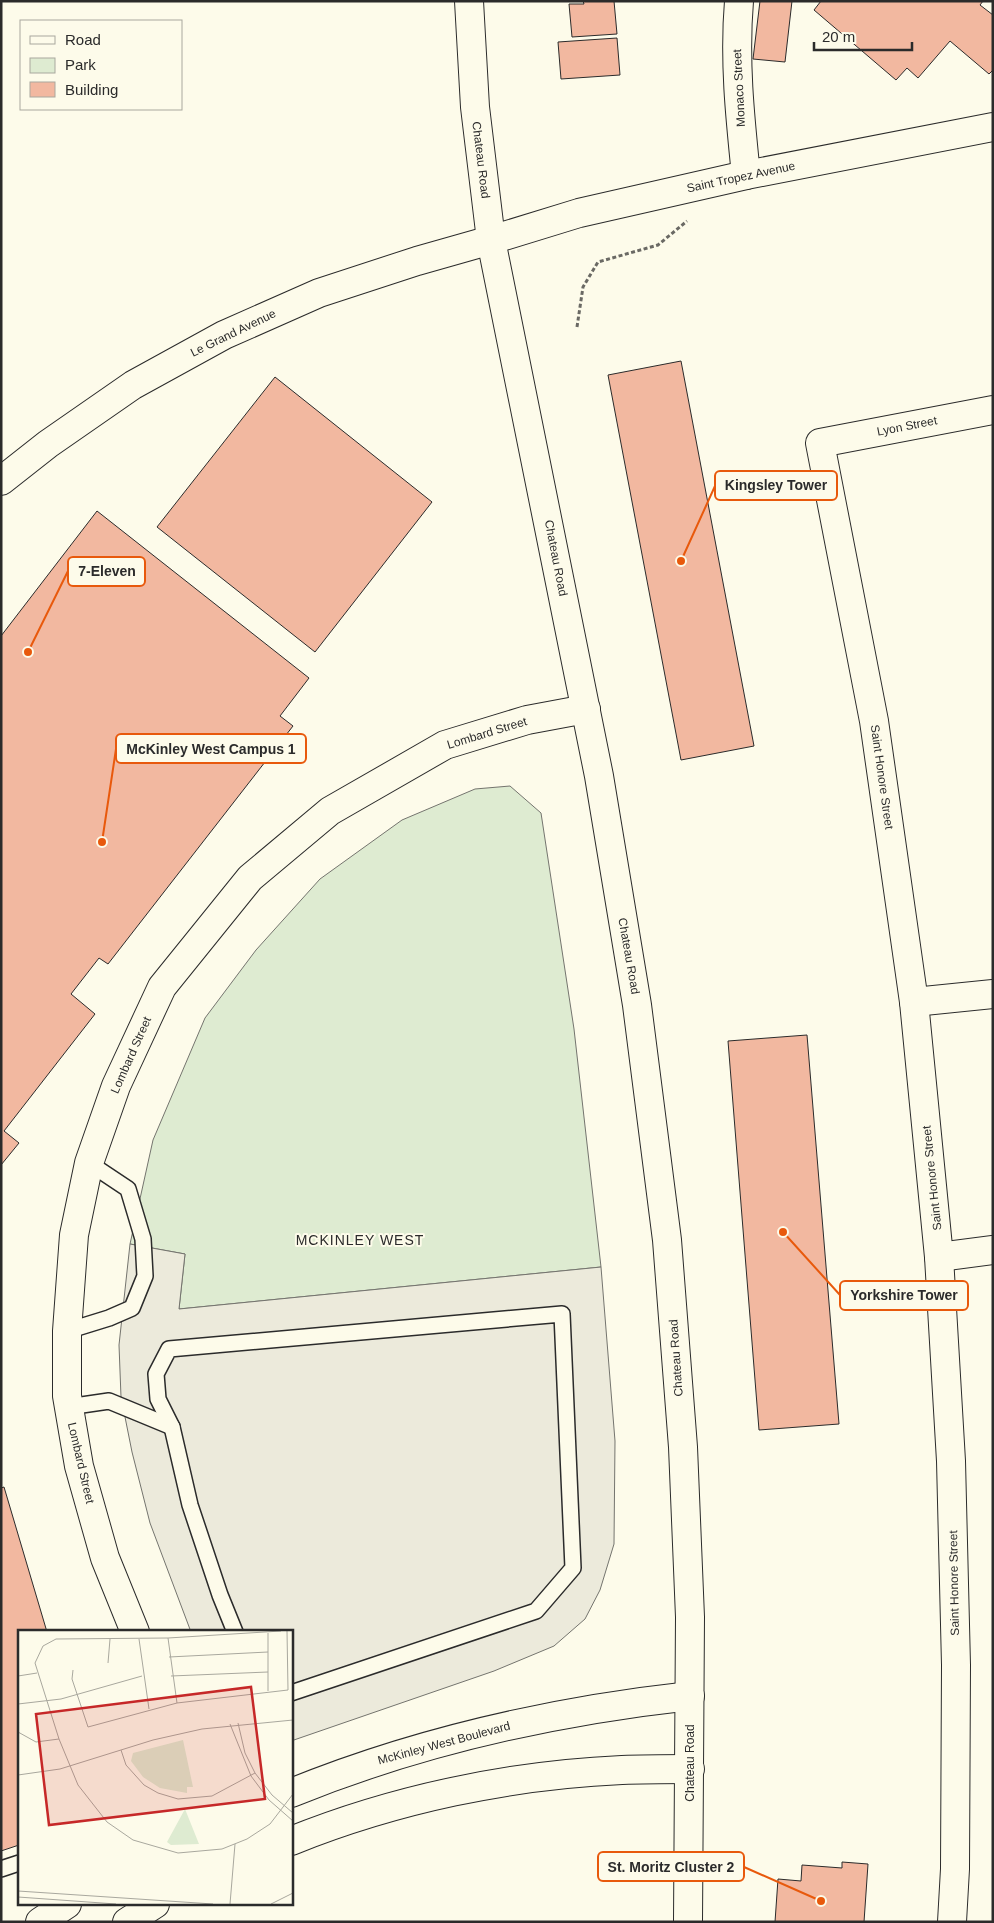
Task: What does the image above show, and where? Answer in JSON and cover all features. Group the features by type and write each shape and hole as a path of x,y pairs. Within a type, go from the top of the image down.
{"street":[{"name":"Chateau Road","path":"469,1 475,107 492,240 586,709 637,1006 667,1240 683,1447 690,1616 688,1922"},
{"name":"Monaco Street","path":"739,1 736,35 738,95 746,175"},
{"name":"Saint Tropez Avenue","path":"492,240 579,213 746,175 993,126"},
{"name":"Le Grand Avenue","path":"1,481 48,444 133,385 224,335 319,293 417,260 492,240"},
{"name":"Lyon Street","path":"820,443 993,410"},
{"name":"Saint Honore Street","path":"820,443 874,721 914,1002 940,1257 951,1461 956,1665 955,1869 952,1922"},
{"name":"Lombard Street","path":"134,1630 105,1558 80,1466 68,1407 67,1331 74,1235 88,1162 116,1086 162,987 250,878 330,811 445,745 526,720 586,709"},
{"path":"914,1002 993,994"},
{"path":"940,1257 993,1250"},
{"name":"McKinley West Boulevard","path":"292,1793 346,1771 481,1731 620,1704 690,1696"},
{"path":"292,1841 326,1827 422,1799 521,1780 620,1770 690,1769"},
{"path":"40,1922 64,1906"}],"lane":[{"path":"67,1331 109,1318 132,1308 145,1276 143,1239 128,1189 88,1162"},
{"path":"234,1630 220,1595 190,1505 172,1427 158,1399 156,1374 169,1349 562,1314 574,1568 536,1611 292,1693"},
{"path":"68,1407 109,1401 172,1427"},
{"path":"1,1869 18,1864"}],"path":[{"path":"578,327 583,287 598,262 658,244 695,216"}],"green space":[{"path":"510,786 541,813 574,1029 601,1267 179,1309 185,1254 130,1244 153,1140 205,1018 256,950 320,879 402,820 475,789"}],"shaded area":[{"path":"130,1244 185,1254 179,1309 601,1267 615,1441 614,1544 600,1590 585,1619 554,1646 494,1671 292,1741 292,1630 190,1630 150,1523 132,1452 121,1397 119,1345"}],"building":[{"path":"583,1 614,1 617,34 572,37 569,4 584,4"},
{"path":"760,1 792,1 785,62 753,59"},
{"path":"821,1 983,1 980,5 993,15 993,70 989,74 950,41 918,78 907,68 896,80 814,10"},
{"path":"617,38 620,75 561,79 558,42"},
{"path":"681,361 754,746 681,760 608,375"},
{"path":"275,377 432,502 315,652 157,527"},
{"path":"97,511 309,678 280,716 293,726 108,964 99,958 71,994 95,1014 4,1131 19,1143 1,1165 1,636"},
{"path":"807,1035 839,1424 759,1430 728,1041"},
{"path":"4,1487 46,1630 18,1630 18,1845 1,1851 1,1488"},
{"path":"842,1862 868,1864 864,1922 775,1922 778,1879 801,1881 802,1865 842,1868"}],"place":[{"name":"Kingsley Tower","path":"681,561"},
{"name":"7-Eleven","path":"28,652"},
{"name":"McKinley West Campus 1","path":"102,842"},
{"name":"Yorkshire Tower","path":"783,1232"},
{"name":"St. Moritz Cluster 2","path":"821,1901"}],"district":[{"name":"MCKINLEY WEST","path":"360,1240"}]}
